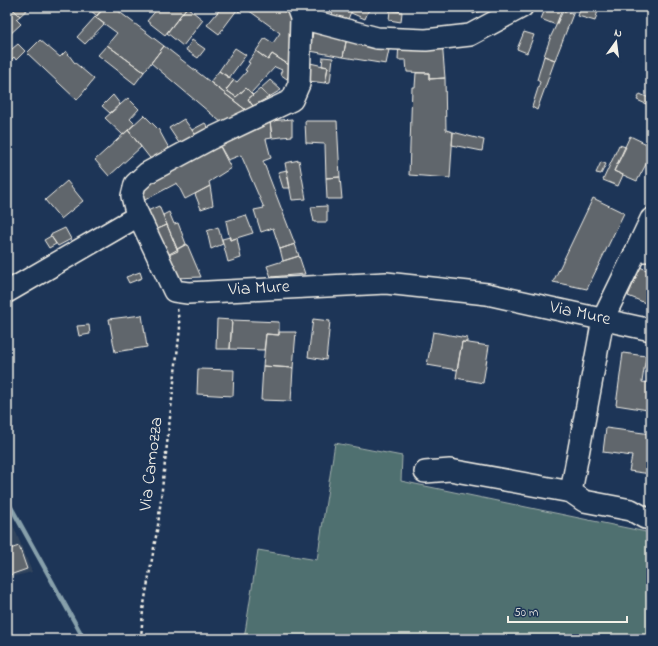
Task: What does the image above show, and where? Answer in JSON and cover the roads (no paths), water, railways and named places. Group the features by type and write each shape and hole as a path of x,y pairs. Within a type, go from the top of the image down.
{"street":[{"path":"7,292 138,216 132,196 135,184 147,173 210,139 292,100 299,84 299,12 377,38 426,40 470,35 522,7"},
{"name":"Via Mure","path":"138,216 174,291 188,293 386,283 487,294 651,330"},
{"path":"571,492 603,319 643,251 651,219"},
{"path":"426,472 450,470 571,492 584,501 631,510 645,518"}],"waterway":[{"path":"7,500 84,639"}]}
